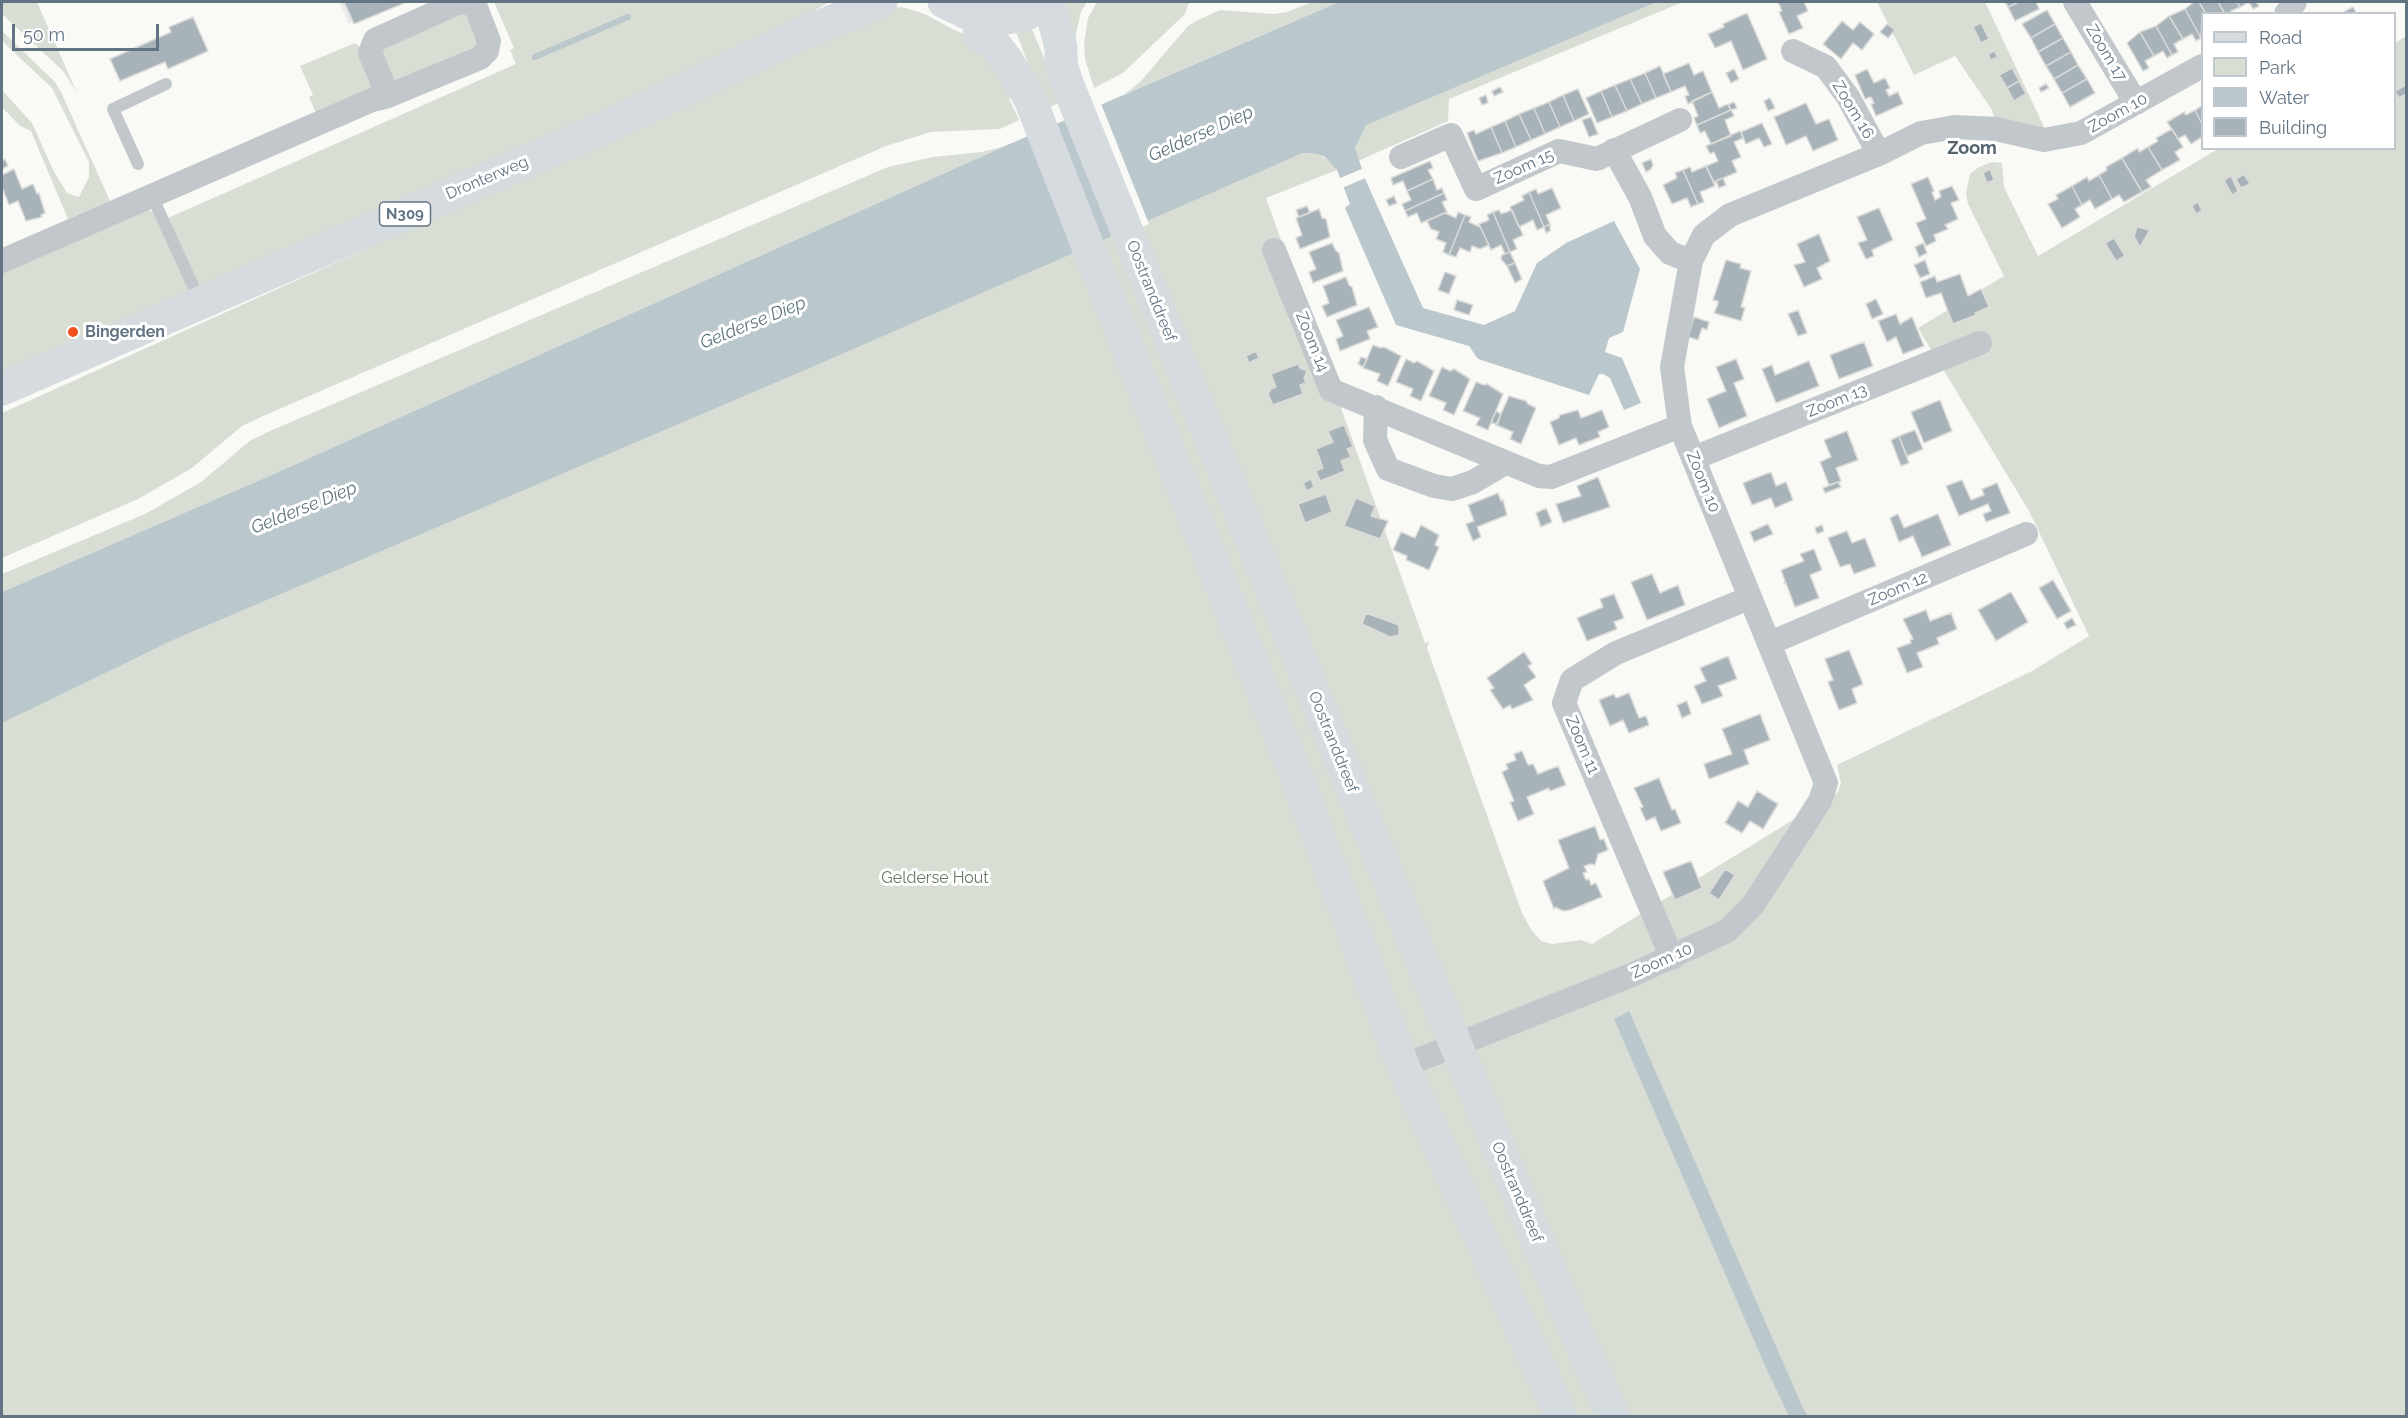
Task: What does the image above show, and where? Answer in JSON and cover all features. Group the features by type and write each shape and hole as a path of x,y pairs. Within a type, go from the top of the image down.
{"main road":[{"name":"Dronterweg","path":"805,32 844,2"},
{"name":"Dronterweg","path":"2,389 608,126 805,32 881,2"},
{"path":"924,2 943,17 987,26 1042,4"},
{"path":"944,2 971,15 987,26 995,45 1027,93 1296,775 1403,1066 1561,1416"},
{"name":"Oostranddreef","path":"1042,4 1050,52 1064,74 1456,1045 1613,1416"}],"street":[{"path":"2,261 372,100 388,96 484,56 489,41 475,5 462,2 455,4 375,40 371,48 372,57 388,96"},
{"name":"Zoom 17","path":"2076,2 2136,103"},
{"name":"Zoom 16","path":"1793,51 1826,67 1848,97 1879,154"},
{"name":"Zoom 10","path":"1456,1045 1672,958 1727,931 1753,905 1820,801 1826,783 1680,426 1672,368 1691,261 1704,235 1730,215 1879,154 1921,133 1955,127 1996,129 2044,140 2081,133 2201,67"},
{"name":"Zoom 15","path":"1401,157 1451,135 1476,189 1559,151 1597,159 1680,120"},
{"path":"1614,150 1640,197 1655,236 1670,253 1691,261"},
{"name":"Zoom 14","path":"1274,250 1331,390 1539,476 1551,477 1680,426"},
{"name":"Zoom 13","path":"1694,458 1980,343"},
{"path":"1376,407 1375,440 1388,469 1434,486 1452,489 1473,482 1505,463"},
{"name":"Zoom 12","path":"1770,643 2026,534"},
{"name":"Zoom 11","path":"1672,958 1564,703 1572,680 1616,652 1749,598"},
{"path":"1403,1066 1456,1045"}],"lane":[{"path":"138,164 113,109 166,84"},
{"path":"152,196 200,303"}],"shaded area":[{"path":"339,2 407,2 349,24"}],"green space":[{"path":"2,2 37,2 77,93 64,72 2,14"},
{"path":"494,2 829,2 769,38 2,377 2,270 145,209 154,212 159,222 516,64 510,50 514,48"},
{"path":"1064,2 1087,2 1081,12 1075,39"},
{"path":"1097,2 1189,2 1185,14 1123,73 1094,88 1085,59 1084,43 1088,18"},
{"path":"1312,2 1339,2 1125,94 1141,81 1188,26 1196,21 1220,10 1274,14 1287,12"},
{"path":"1657,2 1683,2 1449,99 1448,121 1358,161 1355,148 1365,125"},
{"path":"1877,2 1985,2 2046,131 1996,124 1992,110 1955,56 1914,75"},
{"path":"902,7 925,14 971,37 1014,95 1009,99 1019,120 1000,129 931,132 886,146 263,416 242,426 192,468 138,499 2,558 2,413 708,95 890,8"},
{"path":"465,11 480,42 476,49 399,82 392,81 377,49"},
{"path":"1029,22 1053,79 1059,103 1048,108 1037,88 1014,26"},
{"path":"2,31 55,82 110,201 68,219 31,131 20,126 2,107 2,90 32,123 53,170 67,193 79,197 89,177 89,162 52,88 2,41"},
{"name":"Gelderse Hout","path":"2406,36 2406,1416 2,1416 2,705 1303,153 1317,154 1332,162 1337,170 1266,198 1425,643 1429,642 1427,648 1522,913 1532,931 1541,941 1552,944 1581,940 1592,944 1838,792 1841,783 1837,765 2032,671 2089,636 2029,511 1918,328 2004,276 1968,204 1966,193 1970,174 1979,167 1992,162 2002,163 2004,187 2038,256 2216,150 2396,150 2396,42"},
{"path":"355,43 360,47 376,88 320,115 315,111 309,97 313,95 300,66"},
{"path":"1005,146 267,477 2,592 2,574 145,514 201,482 251,440 270,431 888,167 933,157 982,152"}],"water":[{"name":"Gelderse Diep","path":"1339,2 1657,2 1366,125 1355,148 1366,181 1423,308 1484,325 1515,311 1537,263 1566,243 1614,221 1640,269 1623,332 1609,338 1605,352 1622,358 1641,403 1624,410 1610,378 1603,374 1599,374 1589,395 1478,359 1469,346 1396,325 1345,208 1350,204 1337,170 1325,157 1303,153 805,370 173,640 2,723 2,592 267,477 1005,146"},
{"path":"1629,1011 1808,1416 1789,1416 1767,1370 1614,1019"}],"pier":[{"path":"1100,101 1149,224 1114,239 1065,116"},
{"path":"1364,168 1368,177 1342,188 1338,179"}],"building":[{"path":"344,2 407,2 354,24"},
{"path":"1778,2 1804,2 1808,11 1797,16 1803,28 1789,34 1779,12 1782,11"},
{"path":"2005,2 2019,2 2008,7"},
{"path":"2019,2 2036,2 2039,9 2015,21 2008,7"},
{"path":"2194,2 2199,2 2205,12 2201,12 2201,38 2185,9"},
{"path":"2199,2 2218,2 2224,12 2205,12"},
{"path":"2218,2 2237,2 2240,7 2232,12 2224,12"},
{"path":"2237,2 2249,2 2240,7"},
{"path":"2249,2 2256,2 2259,6 2253,9"},
{"path":"2353,7 2356,12 2344,12"},
{"path":"2185,9 2201,38 2196,41 2192,34 2183,39 2169,16"},
{"path":"2047,10 2055,24 2031,38 2022,24"},
{"path":"1747,13 1767,59 1743,70 1731,41 1715,48 1708,34"},
{"path":"2169,16 2183,39 2174,44 2178,52 2172,55 2156,26"},
{"path":"193,17 208,51 168,69 165,62 120,81 110,59 171,32 169,27"},
{"path":"1842,21 1853,30 1860,22 1874,34 1862,50 1853,43 1841,59 1823,44"},
{"path":"1981,23 1989,39 1981,43 1973,27"},
{"path":"1887,24 1895,30 1888,38 1880,32"},
{"path":"2055,24 2063,38 2038,52 2031,38"},
{"path":"2156,26 2172,55 2167,58 2163,51 2154,56 2140,32"},
{"path":"2140,32 2154,56 2145,61 2149,68 2143,71 2127,43"},
{"path":"2063,38 2071,52 2046,66 2038,52"},
{"path":"1994,51 1998,57 1991,60 1988,54"},
{"path":"2071,52 2078,65 2054,79 2046,66"},
{"path":"1689,63 1694,75 1703,71 1712,92 1688,104 1685,96 1689,95 1685,86 1671,92 1663,74"},
{"path":"2078,65 2087,79 2062,93 2054,79"},
{"path":"1660,66 1671,92 1656,98 1645,73"},
{"path":"2012,68 2019,81 2007,88 1999,75"},
{"path":"1734,69 1739,79 1731,83 1726,73"},
{"path":"1867,69 1874,83 1885,78 1890,88 1886,90 1889,96 1898,92 1903,104 1876,116 1871,97 1865,99 1855,75"},
{"path":"1645,73 1656,98 1642,104 1630,79"},
{"path":"1630,79 1642,104 1627,111 1615,85"},
{"path":"2087,79 2095,93 2070,107 2062,93"},
{"path":"2019,81 2026,94 2014,101 2007,88"},
{"path":"2046,84 2049,88 2041,92 2039,88"},
{"path":"1615,85 1627,111 1612,117 1601,91"},
{"path":"2406,85 2406,94 2399,98 2396,90"},
{"path":"1500,87 1503,92 1494,96 1492,91"},
{"path":"1578,89 1589,114 1574,121 1563,95"},
{"path":"1601,91 1612,117 1597,123 1586,98"},
{"path":"1712,92 1719,108 1728,104 1731,110 1697,125 1694,118 1698,116 1692,101"},
{"path":"1486,95 1488,103 1482,105 1479,98"},
{"path":"1563,95 1574,121 1560,127 1549,102"},
{"path":"1770,98 1775,108 1768,111 1764,101"},
{"path":"1549,102 1560,127 1545,134 1534,108"},
{"path":"1734,102 1737,108 1731,110 1728,105"},
{"path":"1806,103 1816,124 1829,119 1838,140 1813,151 1806,136 1786,145 1774,117"},
{"path":"2201,107 2201,122 2195,110"},
{"path":"1534,108 1545,134 1531,140 1519,114"},
{"path":"1731,110 1734,116 1725,120 1731,136 1711,144 1705,131 1700,133 1697,125"},
{"path":"2195,110 2201,122 2201,138 2191,144 2185,135 2178,139 2167,122 2184,112 2186,115"},
{"path":"1519,114 1531,140 1516,147 1505,121"},
{"path":"1591,117 1598,134 1589,137 1582,120"},
{"path":"1505,121 1516,147 1502,153 1491,127"},
{"path":"1762,123 1772,144 1764,147 1759,138 1746,144 1741,132"},
{"path":"1491,127 1502,153 1478,161 1467,133 1474,130 1476,134"},
{"path":"2172,129 2183,147 2175,152 2180,160 2162,170 2148,147 2158,141 2156,138"},
{"path":"1740,131 1743,138 1734,142 1741,157 1732,161 1737,172 1714,182 1706,166 1718,161 1714,152 1710,154 1706,146"},
{"path":"2148,147 2162,170 2146,180 2151,187 2142,192 2122,158 2138,148 2139,152"},
{"path":"2122,158 2142,192 2124,202 2119,195 2112,199 2099,175 2107,170 2106,167"},
{"path":"5,159 8,166 2,169 2,161"},
{"path":"1651,159 1653,165 1646,172 1642,163"},
{"path":"1430,161 1433,168 1428,170 1433,179 1407,191 1403,181 1393,185 1391,178"},
{"path":"1706,166 1715,186 1700,192 1704,202 1698,204 1683,170 1690,167 1692,172"},
{"path":"14,169 22,189 33,184 37,194 39,193 45,213 41,215 42,217 26,221 18,201 9,205 2,187 2,175"},
{"path":"1990,169 1994,180 1987,183 1983,173"},
{"path":"1683,170 1698,204 1691,207 1687,198 1672,204 1663,185 1677,178 1675,173"},
{"path":"2244,174 2250,184 2241,188 2236,179"},
{"path":"2099,175 2112,199 2095,209 2090,200 2082,205 2072,186 2087,177 2089,181"},
{"path":"2231,176 2238,191 2232,195 2224,180"},
{"path":"1928,177 1935,200 1941,197 1939,191 1952,186 1959,200 1951,203 1958,219 1945,225 1948,229 1934,235 1936,241 1926,246 1916,223 1926,219 1911,184"},
{"path":"1723,178 1726,185 1719,188 1714,182"},
{"path":"1433,179 1437,190 1442,188 1444,193 1405,211 1402,204 1411,200 1407,191"},
{"path":"2072,186 2082,205 2075,209 2080,217 2062,228 2048,204 2058,199 2056,195"},
{"path":"1552,188 1561,208 1546,215 1550,224 1544,227 1529,192 1536,189 1538,194"},
{"path":"1529,192 1544,227 1537,230 1533,220 1519,227 1510,207 1524,200 1522,196"},
{"path":"1444,193 1447,200 1442,202 1447,212 1421,223 1417,213 1408,217 1405,211"},
{"path":"1394,196 1397,203 1389,206 1386,200"},
{"path":"2198,202 2202,211 2196,214 2192,206"},
{"path":"1307,206 1310,213 1299,217 1296,210"},
{"path":"1879,208 1893,240 1872,250 1874,256 1866,259 1858,243 1867,240 1857,217"},
{"path":"1319,209 1322,218 1326,219 1330,237 1300,249 1296,238 1302,235 1296,218"},
{"path":"1499,210 1501,214 1512,210 1523,235 1513,240 1517,249 1510,252 1493,212"},
{"path":"1458,212 1465,215 1449,255 1443,252 1446,243 1436,239 1439,232 1431,229 1427,221 1445,213 1456,218"},
{"path":"1493,212 1510,252 1505,254 1501,245 1491,250 1479,224 1489,220 1487,215"},
{"path":"1465,215 1471,217 1469,222 1480,227 1489,245 1480,249 1472,246 1470,252 1460,248 1456,257 1449,255"},
{"path":"1550,224 1550,231 1546,233 1544,227"},
{"path":"2137,227 2150,230 2140,247 2134,236"},
{"path":"1819,234 1830,261 1817,268 1822,279 1804,287 1794,265 1805,262 1797,244"},
{"path":"2114,238 2125,256 2116,261 2105,243"},
{"path":"1332,243 1339,253 1343,271 1313,283 1309,272 1316,269 1309,252"},
{"path":"1923,243 1927,253 1919,257 1915,247"},
{"path":"1510,252 1515,263 1507,266 1501,259 1502,255"},
{"path":"1726,260 1741,264 1740,268 1751,271 1741,307 1745,308 1741,321 1714,313 1718,301 1713,300"},
{"path":"1925,260 1930,274 1920,278 1914,265"},
{"path":"1515,263 1522,279 1515,283 1507,266"},
{"path":"1445,272 1456,276 1449,294 1438,290"},
{"path":"1960,274 1968,296 1981,289 1989,307 1953,324 1941,293 1926,298 1920,282 1935,276 1937,282"},
{"path":"1346,277 1352,287 1357,305 1327,317 1322,306 1329,303 1323,286"},
{"path":"1876,299 1883,314 1872,319 1866,304"},
{"path":"1457,300 1473,305 1469,315 1454,310"},
{"path":"1369,307 1378,327 1367,331 1370,339 1340,351 1336,339 1343,336 1336,320"},
{"path":"1798,310 1807,333 1798,336 1788,314"},
{"path":"1896,314 1900,324 1912,317 1924,346 1903,354 1896,337 1887,342 1878,321"},
{"path":"1694,317 1709,322 1707,330 1702,328 1698,340 1688,337"},
{"path":"1864,342 1873,366 1839,379 1830,355"},
{"path":"1373,345 1384,347 1401,356 1388,386 1377,381 1380,374 1363,368"},
{"path":"1256,351 1259,358 1249,363 1246,356"},
{"path":"1361,357 1367,359 1363,367 1358,364"},
{"path":"1406,359 1414,363 1417,361 1434,371 1421,401 1410,396 1413,389 1396,382"},
{"path":"1736,359 1744,379 1734,383 1747,416 1719,428 1707,399 1726,391 1716,367"},
{"path":"1809,361 1819,386 1776,403 1762,369 1772,365 1775,375"},
{"path":"1298,364 1300,368 1307,371 1304,378 1306,383 1300,385 1303,394 1273,405 1268,394 1276,387 1271,374"},
{"path":"1442,367 1450,371 1454,369 1470,379 1454,415 1443,410 1446,403 1429,396"},
{"path":"1476,382 1487,384 1503,394 1488,430 1476,425 1480,418 1463,411"},
{"path":"1509,396 1526,401 1536,408 1521,444 1510,439 1513,432 1496,425"},
{"path":"1940,400 1952,431 1924,443 1911,412"},
{"path":"1578,410 1581,418 1602,410 1609,427 1598,432 1600,437 1579,445 1576,438 1559,445 1550,422 1559,418 1560,415"},
{"path":"1496,411 1501,414 1497,425 1491,422"},
{"path":"1344,425 1353,447 1347,449 1351,457 1341,461 1345,471 1320,481 1316,471 1323,468 1316,449 1333,442 1328,431"},
{"path":"1915,430 1923,449 1907,456 1899,436"},
{"path":"1847,431 1858,460 1836,468 1841,481 1829,485 1820,462 1831,457 1824,440"},
{"path":"1899,436 1909,463 1901,466 1891,440"},
{"path":"1771,472 1776,486 1786,482 1793,500 1775,508 1771,498 1752,505 1743,483"},
{"path":"1598,477 1610,507 1563,523 1556,504 1581,496 1577,486"},
{"path":"1311,479 1314,487 1307,491 1303,483"},
{"path":"1962,480 1971,500 1984,495 1982,489 1997,483 2010,513 1986,522 1983,514 1991,511 1988,504 1959,516 1946,486"},
{"path":"1838,482 1841,487 1825,493 1823,488"},
{"path":"1498,493 1501,501 1503,500 1507,515 1477,527 1481,537 1473,541 1466,524 1474,521 1468,505"},
{"path":"1326,494 1332,512 1305,523 1298,504"},
{"path":"1356,498 1375,506 1371,516 1388,521 1380,539 1344,526"},
{"path":"1546,508 1552,522 1541,527 1536,513"},
{"path":"1898,514 1904,528 1938,514 1951,545 1922,557 1913,536 1899,542 1890,518"},
{"path":"1768,524 1773,534 1754,542 1750,532"},
{"path":"1421,525 1439,535 1435,545 1439,547 1429,570 1406,560 1407,556 1393,550 1401,532 1415,538"},
{"path":"1822,525 1824,531 1817,534 1815,528"},
{"path":"1847,531 1852,543 1865,538 1876,566 1854,574 1850,564 1840,567 1828,538"},
{"path":"1814,549 1822,570 1810,575 1819,598 1795,607 1786,583 1784,584 1781,570 1804,561 1800,554"},
{"path":"1652,574 1660,593 1678,585 1685,605 1647,620 1631,582"},
{"path":"2053,580 2071,611 2057,619 2039,588"},
{"path":"2011,592 2028,622 1996,641 1978,610"},
{"path":"1614,594 1624,618 1614,622 1617,629 1587,641 1577,618 1603,607 1600,599"},
{"path":"1926,610 1930,621 1951,613 1957,629 1937,638 1939,644 1917,653 1923,667 1907,673 1897,648 1911,643 1910,640 1913,639 1903,619"},
{"path":"1366,613 1399,625 1399,635 1390,637 1362,624"},
{"path":"2072,618 2076,625 2067,629 2064,623"},
{"path":"1849,650 1863,684 1852,689 1857,703 1839,710 1828,682 1833,680 1825,659"},
{"path":"1524,652 1532,664 1528,666 1536,677 1524,685 1533,700 1512,709 1510,705 1503,709 1490,690 1494,688 1487,678"},
{"path":"1728,656 1737,679 1718,686 1723,696 1702,704 1694,686 1706,681 1700,668"},
{"path":"1629,693 1639,718 1646,716 1649,725 1629,733 1623,720 1610,726 1599,700 1614,694 1616,698"},
{"path":"1687,701 1691,714 1682,718 1677,705"},
{"path":"1760,714 1770,740 1744,750 1749,764 1709,779 1704,764 1732,754 1722,729"},
{"path":"1522,751 1528,765 1533,764 1538,774 1558,766 1566,785 1550,791 1549,788 1527,797 1534,814 1518,821 1510,802 1514,801 1502,772 1508,769 1506,764 1516,760 1514,754"},
{"path":"1659,778 1672,810 1675,809 1681,823 1661,831 1655,817 1646,821 1640,808 1643,807 1634,788"},
{"path":"1757,791 1778,804 1763,829 1750,821 1742,833 1725,823 1738,801 1748,807"},
{"path":"1595,826 1600,840 1604,839 1608,850 1598,854 1595,865 1584,866 1587,872 1583,873 1591,885 1596,883 1602,897 1570,910 1563,911 1555,907 1554,909 1543,881 1569,868 1558,840"},
{"path":"1691,861 1702,888 1675,900 1663,872"},
{"path":"1725,869 1735,875 1719,900 1709,893"}],"waterway":[{"path":"535,57 628,17"}],"place":[{"name":"Bingerden","path":"73,332"}],"district":[{"name":"Zoom","path":"1972,149"}]}
